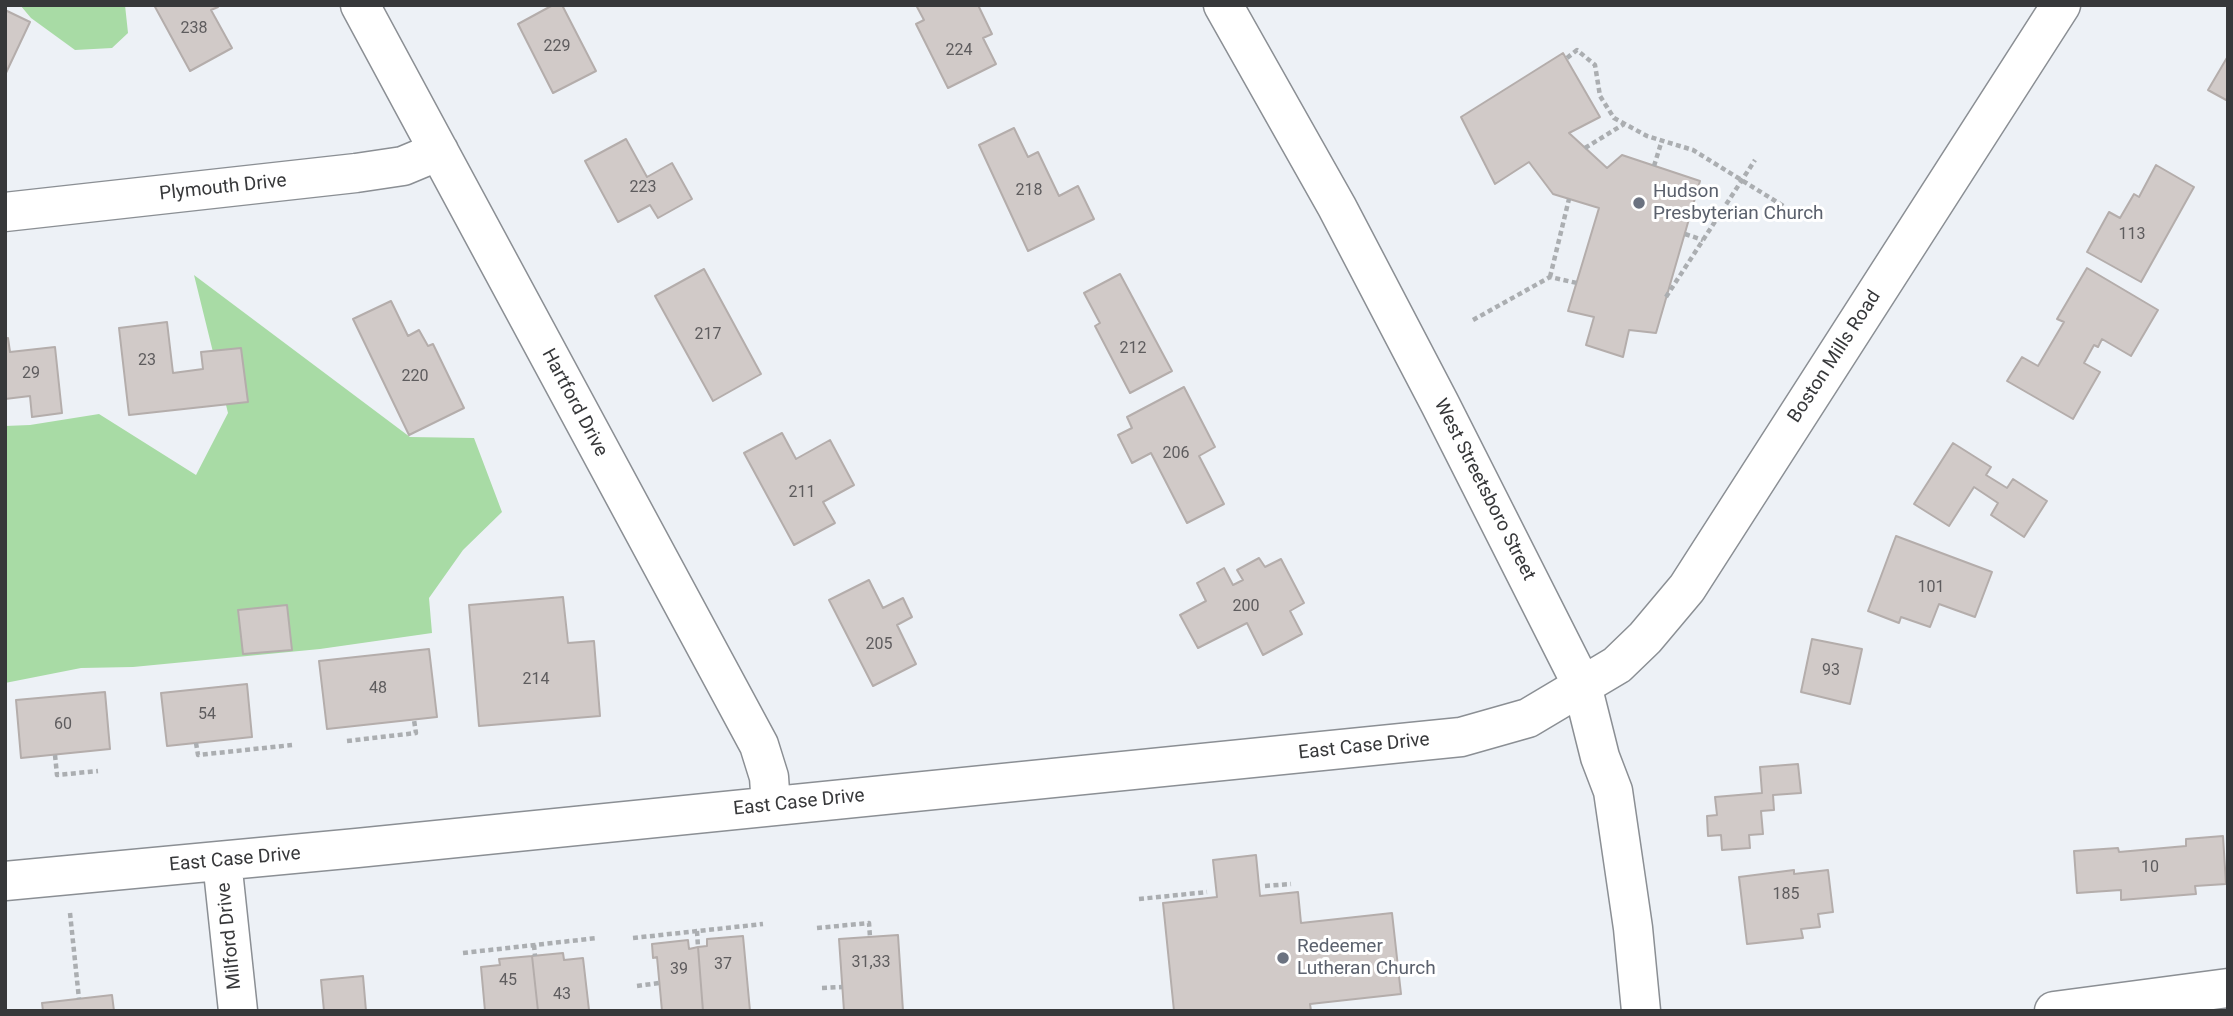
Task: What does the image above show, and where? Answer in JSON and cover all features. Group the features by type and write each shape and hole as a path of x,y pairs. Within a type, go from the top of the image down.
{"street":[{"name":"Hartford Drive","path":"360,5 759,745 769,777 771,806"},
{"name":"West Streetsboro Street","path":"1223,5 1350,232 1582,685 1600,757 1613,791 1633,928 1641,1011"},
{"name":"Boston Mills Road","path":"1582,685 1617,665 1645,638 1687,588 2061,5"},
{"name":"Plymouth Drive","path":"5,212 356,173 403,166 439,151"},
{"name":"East Case Drive","path":"5,881 1461,737 1528,718 1582,685"},
{"name":"Milford Drive","path":"222,861 238,1011"},
{"path":"2054,1011 2228,988"}],"path":[{"path":"1567,58 1577,50 1595,65 1600,96 1614,118 1647,136 1693,150 1785,207"},
{"path":"1584,148 1624,123"},
{"path":"1654,166 1662,140"},
{"path":"1667,297 1755,159"},
{"path":"1550,277 1569,199"},
{"path":"1685,234 1703,240"},
{"path":"1472,320 1550,277 1577,283"},
{"path":"346,741 416,733 414,720"},
{"path":"196,743 198,755 292,746"},
{"path":"55,755 57,775 97,771"},
{"path":"1265,886 1291,884"},
{"path":"1139,899 1207,892"},
{"path":"70,913 79,999"},
{"path":"817,928 869,923 870,937"},
{"path":"633,937 763,924"},
{"path":"697,931 698,947"},
{"path":"463,953 597,937"},
{"path":"534,945 535,956"},
{"path":"637,986 659,983"},
{"path":"822,988 842,987"}],"green space":[{"path":"20,5 125,5 128,33 112,48 75,50 31,18"},
{"path":"194,275 410,437 474,438 502,512 463,550 429,598 432,633 320,649 133,667 81,668 5,683 5,426 30,425 99,414 196,475 228,413"}],"building":[{"path":"154,5 217,5 218,7 211,10 232,48 190,71"},
{"path":"553,5 562,5 596,71 553,93 518,24"},
{"path":"916,5 978,5 992,34 983,38 996,64 948,88 916,24 924,20"},
{"path":"5,10 30,22 5,75"},
{"name":"Hudson Presbyterian Church","path":"1563,53 1600,117 1569,133 1607,168 1622,155 1700,181 1656,333 1629,330 1623,357 1586,345 1594,317 1568,311 1599,208 1553,194 1529,162 1495,184 1461,117"},
{"path":"2228,56 2228,101 2208,90"},
{"path":"1014,128 1028,157 1038,152 1059,196 1078,186 1094,219 1028,251 979,145"},
{"path":"626,139 647,177 672,163 692,199 658,218 650,205 618,222 585,161"},
{"path":"2156,165 2194,187 2141,282 2087,252 2109,212 2120,218 2134,194 2139,197"},
{"path":"2087,268 2158,310 2131,356 2102,339 2098,347 2094,345 2084,363 2100,372 2073,419 2007,381 2022,357 2038,366 2064,322 2057,319"},
{"path":"704,269 761,374 713,401 655,296"},
{"path":"1120,274 1172,371 1130,393 1095,326 1100,323 1084,293"},
{"path":"391,301 408,336 419,330 428,346 433,344 464,408 409,435 353,319"},
{"path":"167,322 173,373 203,369 201,352 241,348 248,402 129,415 119,328"},
{"path":"8,338 10,352 55,347 62,413 32,417 30,396 5,399 5,339"},
{"path":"1184,387 1215,447 1199,456 1224,504 1187,523 1151,453 1132,463 1118,435 1132,428 1127,417"},
{"path":"782,433 796,459 830,440 854,485 823,502 835,523 794,545 744,453"},
{"path":"1953,443 1991,467 1986,475 2007,488 2013,479 2047,501 2024,537 1991,515 1998,503 1974,487 1949,526 1914,504"},
{"path":"1896,536 1992,572 1975,617 1939,604 1930,627 1901,617 1899,623 1868,611"},
{"path":"1259,558 1265,567 1281,559 1304,603 1290,611 1302,634 1263,655 1247,623 1198,648 1180,615 1206,601 1197,583 1224,568 1233,585 1243,580 1237,570"},
{"path":"869,580 883,608 903,598 912,617 897,625 916,664 873,686 829,600"},
{"path":"563,597 568,643 594,641 600,716 479,726 469,605"},
{"path":"287,605 292,650 243,654 238,610"},
{"path":"1812,639 1862,649 1850,704 1801,692"},
{"path":"429,649 437,717 327,729 319,661"},
{"path":"247,684 252,737 167,746 161,693"},
{"path":"105,692 110,749 21,758 16,700"},
{"path":"1798,764 1801,793 1773,795 1774,810 1761,811 1763,834 1749,835 1750,848 1722,850 1721,835 1708,836 1707,816 1717,815 1715,797 1762,793 1760,767"},
{"path":"2223,836 2226,884 2195,886 2196,894 2121,900 2121,890 2077,893 2074,851 2118,848 2119,852 2186,846 2186,839"},
{"name":"Redeemer Lutheran Church","path":"1256,855 1260,896 1298,892 1301,923 1392,913 1401,994 1310,1004 1311,1011 1174,1011 1163,903 1217,897 1213,860"},
{"path":"1794,870 1794,874 1828,870 1833,912 1818,914 1820,927 1801,929 1803,938 1747,944 1739,877"},
{"path":"898,935 903,1011 844,1011 839,939"},
{"path":"743,936 750,1011 703,1011 698,947 707,946 707,939"},
{"path":"688,940 689,949 698,947 703,1011 662,1011 657,957 653,958 652,944"},
{"path":"563,953 564,960 583,958 589,1010 538,1011 532,956"},
{"path":"532,956 538,1011 485,1011 481,967 500,965 499,959"},
{"path":"363,976 366,1011 324,1011 321,980"},
{"path":"112,995 114,1011 43,1011 42,1003"}],"place":[{"name":"Hudson Presbyterian Church","path":"1639,203"},
{"name":"Redeemer Lutheran Church","path":"1283,958"}]}
